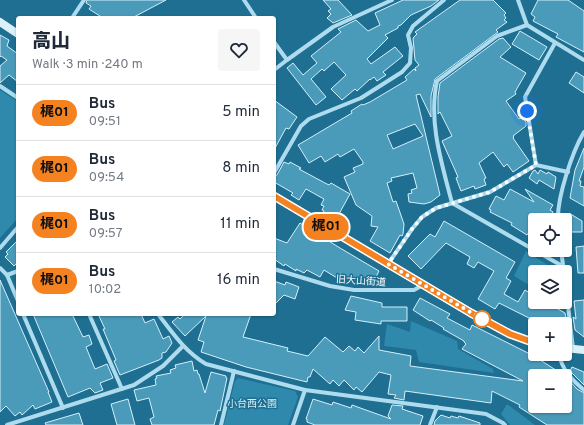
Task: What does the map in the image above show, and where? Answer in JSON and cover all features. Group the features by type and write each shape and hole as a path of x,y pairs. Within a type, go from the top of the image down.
{"street":[{"path":"73,16 84,0"},
{"path":"244,0 255,16"},
{"path":"276,68 333,27 392,0"},
{"path":"276,170 301,126 309,119 362,98 402,72 410,63 411,48 408,35 412,26 444,0"},
{"path":"518,0 527,24 584,60"},
{"path":"0,22 16,33"},
{"path":"527,24 497,36 437,81 434,93 436,135 452,204 556,265"},
{"path":"536,165 525,97 555,43"},
{"path":"276,45 287,60"},
{"path":"0,86 16,97"},
{"path":"558,213 562,190 584,132"},
{"path":"388,264 422,217 436,208 490,192 536,165 568,172"},
{"path":"276,197 510,334 528,340"},
{"path":"0,248 16,229"},
{"path":"0,268 7,275 16,296"},
{"name":"旧大山街道","path":"276,270 330,286 354,290 414,290 424,285"},
{"path":"7,275 16,272"},
{"path":"24,316 63,408"},
{"path":"89,316 122,389"},
{"path":"160,316 193,357 206,364 305,390 486,414 504,425"},
{"path":"7,425 15,424 134,385 163,366 183,346"},
{"path":"572,349 584,350"},
{"path":"560,361 567,374 584,390"},
{"path":"221,425 234,371"},
{"path":"293,425 305,390"},
{"path":"430,425 437,407"}],"green space":[{"path":"0,90 16,101 16,220 0,238"},
{"path":"526,251 528,252 528,257 535,257 547,265 528,265 528,284 514,276"},
{"path":"411,321 457,341 458,349 493,369 494,373 419,362 416,350 384,346 387,324 410,332"},
{"name":"小台西公園","path":"238,378 295,391 298,397 288,425 224,425 235,381"},
{"path":"507,404 535,425 510,425 501,414"}],"building":[{"path":"87,0 166,0 136,16 100,16 89,9 91,6 86,3"},
{"path":"323,0 338,0 352,15 333,23 327,18 331,14 328,11 331,9"},
{"path":"403,0 439,0 431,6 411,15 398,26 398,28 385,35 388,38 367,59 371,64 395,47 403,56 383,72 386,75 377,81 374,77 370,79 357,91 355,89 342,100 331,89 346,75 334,62 324,71 322,69 311,79 326,97 316,105 287,68 293,63 303,75 317,63 311,56 341,32 338,29 356,20 368,31 380,25 375,13"},
{"path":"460,0 493,0 506,13 504,15 506,18 504,20 507,22 496,30 498,32 435,79 431,96 431,117 420,94 416,95 440,195 431,202 424,204 409,202 408,194 412,193 411,190 417,188 413,173 391,178 392,181 387,183 393,202 396,201 404,224 403,234 402,236 400,235 390,253 370,241 378,227 371,226 372,216 356,205 344,177 355,172 353,168 363,164 354,149 340,157 338,154 325,162 321,156 309,163 298,145 352,113 351,111 362,104 363,105 370,102 407,80 405,77 414,69 416,71 415,68 419,65 415,60 413,38 417,34 415,32","holes":["415,124 423,136 393,149 387,135"]},
{"path":"538,0 568,0 584,11 584,52 556,37 558,34 533,21 535,17 531,14"},
{"path":"520,31 547,47 539,60 512,44"},
{"path":"0,35 9,40 7,46 16,53 16,80 9,75 0,83 0,66 7,60 1,56 0,57"},
{"path":"503,38 511,47 500,57 526,73 515,92 516,94 506,101 519,119 522,117 526,122 526,126 513,136 513,138 529,161 513,172 507,164 504,167 493,152 479,163 486,178 484,179 486,185 475,189 474,186 461,191 456,178 458,177 442,141 452,136 440,112 438,114 440,83 499,39"},
{"path":"576,72 584,77 584,93 569,83"},
{"path":"276,101 297,117 289,129 286,128 276,146"},
{"path":"584,148 584,167 579,181 581,181 580,186 584,187 584,206 570,198 575,170"},
{"path":"284,162 289,164 290,162 301,168 299,169 325,183 329,185 331,183 350,194 339,214 337,213 332,221 322,215 324,206 321,205 324,199 306,189 299,200 291,195 293,193 276,183 277,175"},
{"path":"535,170 538,174 540,170 547,174 548,172 556,177 554,189 539,180 537,184 529,178"},
{"path":"510,189 534,202 525,189 553,205 550,210 553,212 528,213 527,235 511,225 512,223 490,212 491,210 489,209 496,196 504,200"},
{"path":"572,215 582,221 582,232 572,232"},
{"path":"444,221 515,262 506,278 511,281 504,294 518,302 525,290 528,292 528,309 558,309 565,313 566,317 528,318 499,303 495,309 478,299 494,271 478,262 474,268 467,264 470,257 446,243 421,269 408,256 430,234 435,237"},
{"path":"300,223 379,271 374,281 348,278 340,273 337,278 324,270 320,277 307,270 304,273 296,269 296,271 285,264 284,266 276,260 276,239 287,243"},
{"path":"16,242 16,264 14,266 5,257 8,254 6,252"},
{"path":"584,246 584,273 578,273 576,247"},
{"path":"0,280 52,402 35,409 33,405 22,415 20,412 15,416 6,406 0,412"},
{"path":"276,282 285,285 286,282 299,287 295,299 284,295 276,303"},
{"path":"351,296 382,303 382,307 407,307 407,321 381,321 381,324 355,320 356,312 345,310"},
{"path":"420,298 450,314 447,318 470,330 472,325 528,353 528,361 542,361 554,369 528,369 528,413 519,407 520,405 492,391 491,403 405,391 404,400 394,398 396,395 388,394 391,375 379,372 362,392 356,387 354,390 344,380 339,386 333,380 330,384 313,369 307,382 246,367 201,352 204,342 198,340 206,316 250,316 243,337 288,348 287,351 308,356 325,337 343,352 349,346 355,351 358,347 364,353 379,336 379,350 411,356 410,366 523,381 462,349 466,344 464,341 431,320 430,321 413,310"},
{"path":"584,300 584,337 575,330 573,317 576,319 574,301"},
{"path":"34,316 73,316 83,337 89,335 92,344 86,347 95,369 107,364 113,378 100,383 103,390 95,393 90,388 68,397"},
{"path":"99,316 142,316 145,323 154,319 163,339 169,336 172,343 166,352 162,353 162,358 159,360 120,375 114,361 116,360 103,329 105,329"},
{"path":"183,316 206,316 185,336 172,322 178,317 180,319"},
{"path":"192,361 194,371 197,370 199,374 205,393 211,372 226,376 227,378 220,411 218,410 214,425 152,425 150,419 154,417 149,398 137,401 134,390 156,385 156,376 171,373 170,370 176,368 175,365"},
{"path":"572,367 584,372 584,385 572,373"},
{"path":"572,384 577,389 584,393 584,425 547,425 528,413 572,413"},
{"path":"128,399 135,425 117,425 111,404"},
{"path":"313,399 332,405 333,402 351,408 352,405 391,419 388,416 392,405 403,406 402,409 423,416 420,425 315,425 307,422 306,419"},
{"path":"79,413 83,425 46,425 45,423"},
{"path":"441,415 450,418 451,416 458,418 459,416 480,423 480,425 434,425 435,421"}],"bus line":[{"name":"梶01","path":"276,197 471,313 510,334 528,340"}],"route":[{"path":"482,319 388,264 422,217 436,208 490,192 536,165 527,111"}]}
